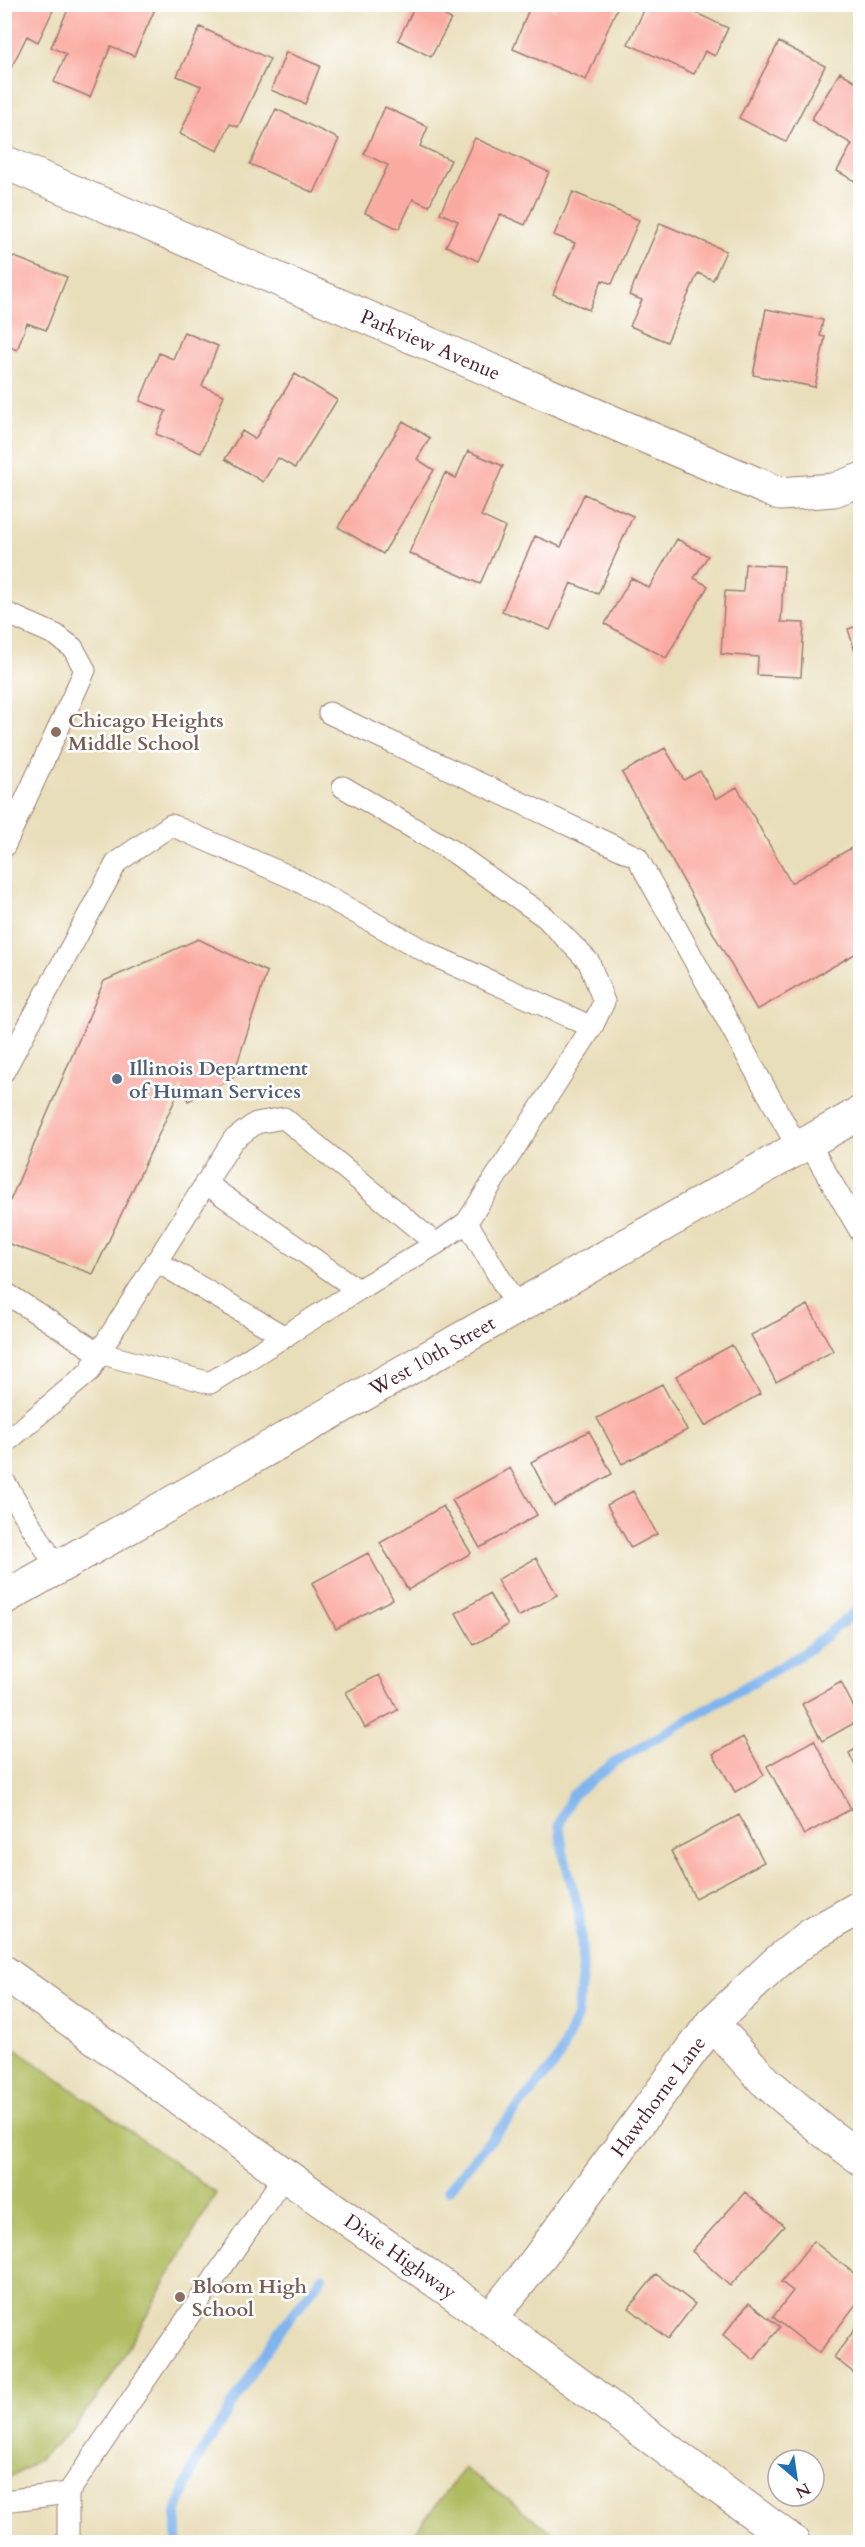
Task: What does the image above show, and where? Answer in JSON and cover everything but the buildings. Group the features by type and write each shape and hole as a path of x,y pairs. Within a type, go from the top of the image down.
{"street":[{"name":"Parkview Avenue","path":"4,162 780,494 834,490 861,480"},
{"name":"West 10th Street","path":"4,1598 861,1113"},
{"name":"Hawthorne Lane","path":"489,2319 535,2263 712,2023 777,1962 811,1935 861,1907"},
{"name":"Dixie Highway","path":"4,1972 489,2319 793,2542"},
{"path":"712,2023 765,2081 825,2132 861,2158"}],"lane":[{"path":"4,612 56,635 73,648 84,670 4,847"},
{"path":"330,713 637,857 803,1145 861,1231"},
{"path":"4,1292 99,1353 210,1383 436,1244 467,1221 592,1027 604,1002 589,962 545,917 452,851 343,788"},
{"path":"4,1071 117,862 171,825 293,878 430,954 592,1027"},
{"path":"4,1444 90,1371 232,1140 256,1123 284,1118 436,1244"},
{"path":"206,1183 358,1290"},
{"path":"467,1221 517,1307"},
{"path":"156,1261 285,1337"},
{"path":"4,1481 57,1568"},
{"path":"68,2542 68,2493 285,2175"},
{"path":"4,2501 68,2493"}],"green space":[{"path":"5,2041 216,2193 124,2355 92,2404 53,2447 30,2465 5,2480"},
{"path":"464,2468 566,2542 408,2542"}],"waterway":[{"path":"448,2190 558,2060 577,2017 583,1968 579,1912 564,1856 559,1825 572,1795 618,1760 804,1653 860,1608"},
{"path":"177,2542 177,2510 195,2463 278,2333 322,2277"}],"place":[{"name":"Chicago Heights Middle School","path":"56,732"},
{"name":"Illinois Department of Human Services","path":"117,1079"},
{"name":"Bloom High School","path":"180,2297"}]}
